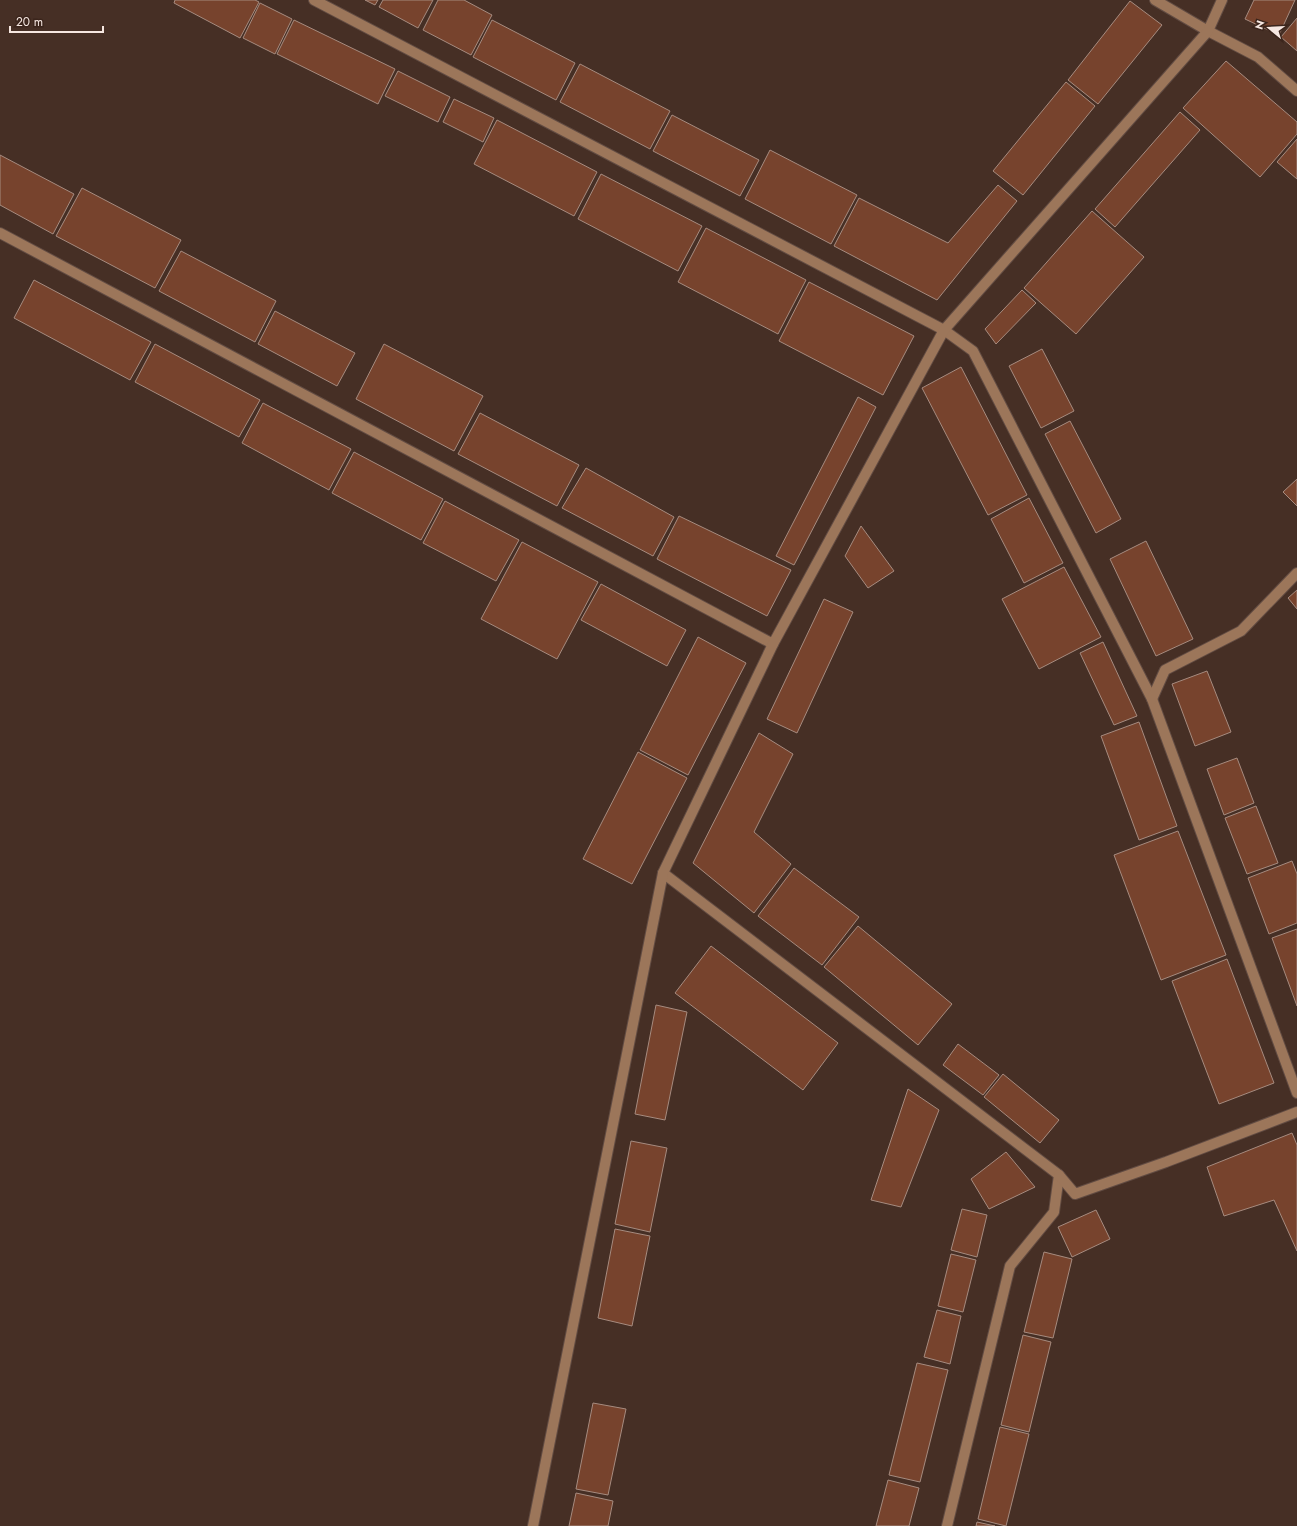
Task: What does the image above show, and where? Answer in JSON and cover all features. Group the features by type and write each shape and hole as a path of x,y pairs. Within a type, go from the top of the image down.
{"street":[{"path":"314,0 944,330 973,350 1152,699 1297,1094"},
{"path":"1155,0 1208,31 1258,57 1297,91"},
{"path":"533,1526 663,874 773,644 944,330 1208,31 1222,0"},
{"path":"0,233 773,644"},
{"path":"1152,699 1164,670 1241,631 1297,573"},
{"path":"663,874 1059,1175 1075,1194 1166,1162 1297,1112"},
{"path":"947,1526 1010,1266 1054,1212 1059,1175"}],"building":[{"path":"175,0 255,0 259,2 240,38 174,3"},
{"path":"365,0 378,0 375,5"},
{"path":"383,0 433,0 418,28 379,7"},
{"path":"438,0 464,0 492,15 471,55 423,30"},
{"path":"1254,0 1295,0 1279,35 1245,19"},
{"path":"1130,1 1162,25 1098,104 1068,80"},
{"path":"260,3 292,19 275,54 243,38"},
{"path":"1297,18 1297,51 1281,37"},
{"path":"294,20 395,69 378,104 277,54"},
{"path":"492,20 575,63 556,100 473,57"},
{"path":"1226,61 1297,122 1297,134 1260,177 1183,108"},
{"path":"580,64 670,111 650,149 560,102"},
{"path":"398,71 450,97 438,122 385,96"},
{"path":"1066,82 1095,106 1023,195 993,171"},
{"path":"454,99 494,118 483,142 443,122"},
{"path":"1180,112 1200,130 1115,227 1095,209"},
{"path":"672,115 759,160 740,196 653,151"},
{"path":"497,120 597,172 574,216 474,164"},
{"path":"1297,139 1297,179 1277,162"},
{"path":"770,150 857,195 831,244 745,199"},
{"path":"0,155 74,194 53,234 0,205"},
{"path":"601,174 702,226 678,271 578,219"},
{"path":"998,185 1017,201 937,300 834,246 859,198 948,243"},
{"path":"82,188 181,240 155,288 56,236"},
{"path":"1092,211 1144,257 1076,334 1024,288"},
{"path":"706,228 806,280 778,334 678,282"},
{"path":"181,251 276,301 255,342 159,291"},
{"path":"34,280 151,342 130,380 14,318"},
{"path":"809,282 914,336 883,395 779,341"},
{"path":"1022,290 1036,303 996,344 985,329"},
{"path":"275,311 355,353 337,386 258,344"},
{"path":"155,344 260,400 239,437 135,382"},
{"path":"384,344 483,396 454,451 356,399"},
{"path":"1042,349 1074,411 1041,428 1009,366"},
{"path":"961,367 1027,495 988,515 922,388"},
{"path":"858,397 876,407 794,565 776,556"},
{"path":"263,403 351,449 329,490 242,443"},
{"path":"480,413 579,465 557,506 458,454"},
{"path":"1070,421 1121,519 1096,533 1045,434"},
{"path":"354,452 443,499 421,540 332,493"},
{"path":"586,468 674,517 653,556 562,508"},
{"path":"1297,479 1297,506 1283,492"},
{"path":"1029,498 1063,563 1024,583 991,519"},
{"path":"445,501 519,540 496,581 423,543"},
{"path":"679,516 791,570 767,616 657,559"},
{"path":"861,526 894,571 868,588 845,556"},
{"path":"1146,541 1193,639 1156,656 1110,559"},
{"path":"522,542 598,582 557,659 481,619"},
{"path":"1064,567 1101,637 1039,669 1002,599"},
{"path":"601,584 686,630 667,666 581,620"},
{"path":"1297,590 1297,609 1288,598"},
{"path":"824,599 853,612 797,733 767,719"},
{"path":"698,637 746,663 688,775 640,750"},
{"path":"1103,642 1137,716 1114,725 1080,653"},
{"path":"1207,671 1231,732 1195,746 1172,684"},
{"path":"1139,722 1177,826 1139,840 1101,736"},
{"path":"759,733 793,754 754,832 791,864 754,913 693,863"},
{"path":"638,752 687,778 632,884 583,859"},
{"path":"1237,758 1254,803 1224,815 1207,769"},
{"path":"1256,806 1278,863 1247,874 1225,818"},
{"path":"1178,831 1226,955 1161,980 1114,855"},
{"path":"1292,861 1297,874 1297,923 1269,934 1248,878"},
{"path":"794,868 859,917 822,965 758,916"},
{"path":"858,926 952,1004 918,1045 824,967"},
{"path":"1297,929 1297,1006 1272,938"},
{"path":"711,946 838,1043 803,1090 675,993"},
{"path":"1227,959 1274,1083 1219,1104 1172,981"},
{"path":"656,1005 687,1012 665,1120 635,1114"},
{"path":"958,1044 999,1075 983,1095 943,1065"},
{"path":"1003,1074 1059,1120 1040,1143 984,1097"},
{"path":"908,1089 939,1110 901,1207 871,1200"},
{"path":"1292,1133 1297,1145 1297,1251 1274,1200 1224,1216 1207,1167"},
{"path":"631,1141 667,1148 650,1232 615,1224"},
{"path":"1006,1152 1035,1187 989,1209 971,1179"},
{"path":"962,1209 987,1215 977,1257 951,1250"},
{"path":"1096,1210 1110,1239 1072,1257 1058,1227"},
{"path":"615,1229 650,1236 632,1326 598,1318"},
{"path":"1044,1252 1072,1259 1053,1338 1024,1332"},
{"path":"951,1254 976,1260 963,1312 938,1306"},
{"path":"937,1310 961,1316 950,1364 924,1357"},
{"path":"1023,1335 1051,1342 1029,1432 1001,1425"},
{"path":"917,1363 948,1370 920,1482 889,1475"},
{"path":"593,1403 626,1409 608,1495 576,1489"},
{"path":"1000,1427 1029,1434 1006,1526 978,1519"},
{"path":"888,1480 919,1488 909,1526 876,1526"},
{"path":"576,1493 613,1501 608,1526 569,1526"},
{"path":"977,1522 995,1526 976,1526"}]}
